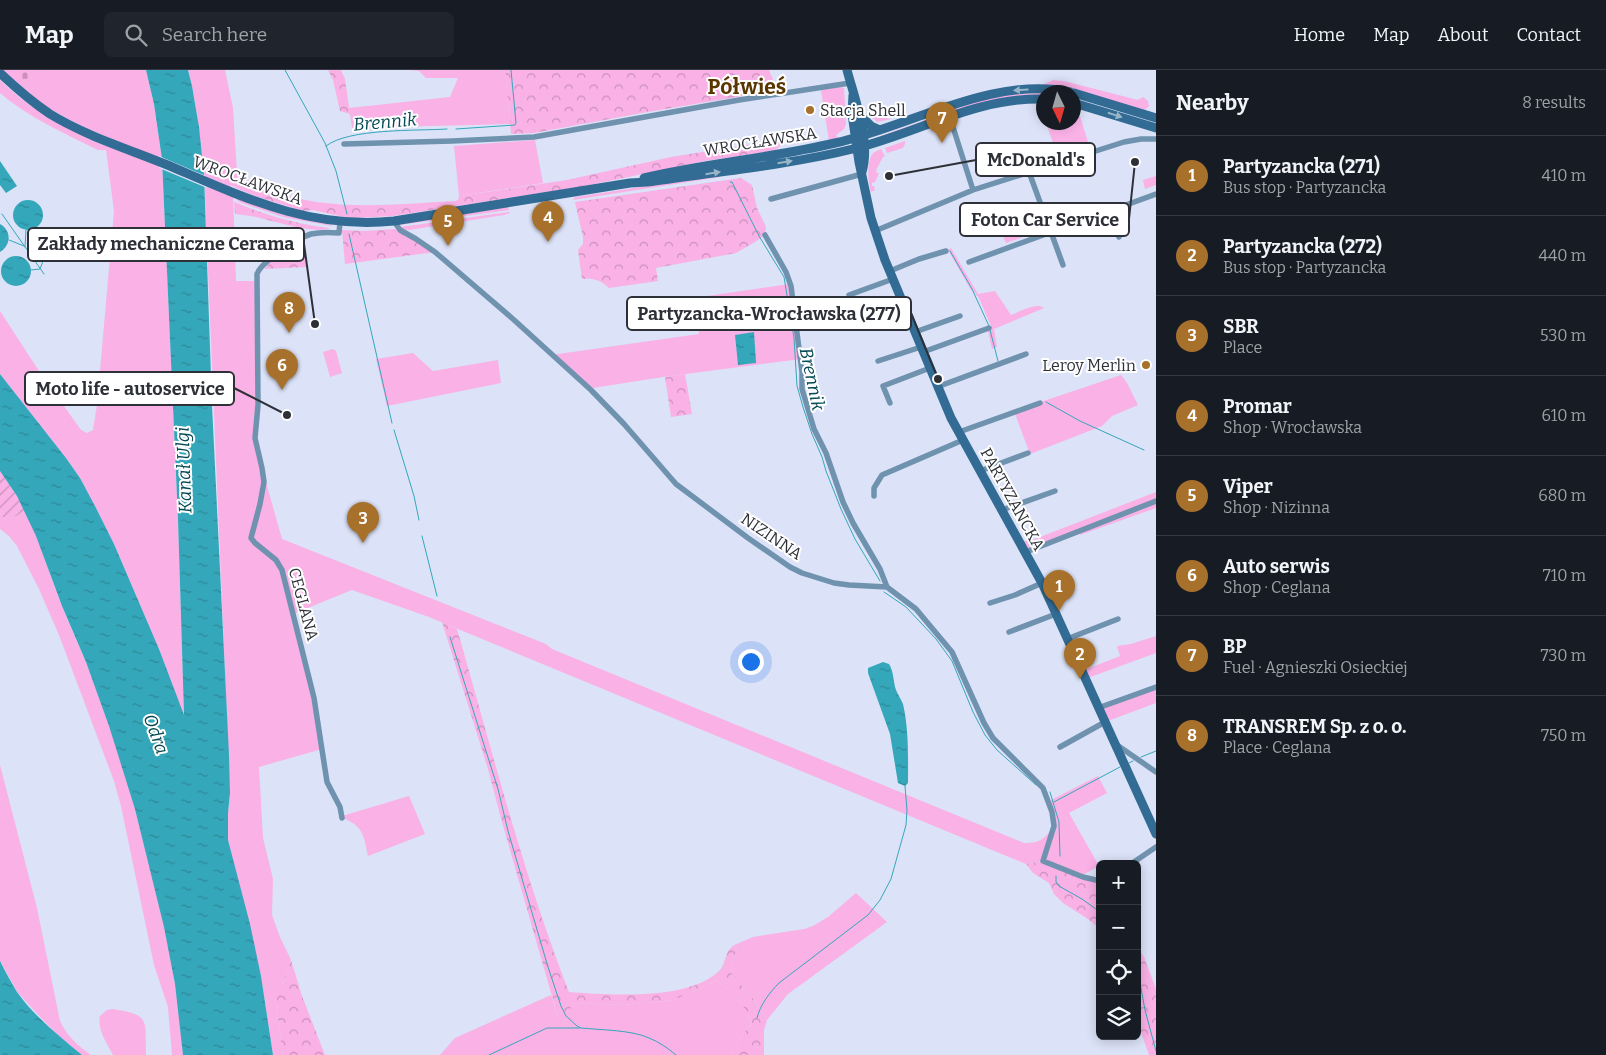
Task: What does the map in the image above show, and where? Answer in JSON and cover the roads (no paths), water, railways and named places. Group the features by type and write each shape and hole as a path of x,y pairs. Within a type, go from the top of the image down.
{"main road":[{"path":"847,70 858,113 860,142"},
{"name":"WROCŁAWSKA","path":"0,73 22,94 51,115 105,140 232,192 296,215 340,222 368,223 394,221 630,183 757,166 843,151 880,130 969,100 1001,92 1036,90"},
{"path":"853,95 852,114 860,142"},
{"path":"1081,95 1156,118"},
{"name":"WROCŁAWSKA","path":"630,183 702,165 860,142 987,105 1010,100 1036,99"},
{"path":"1081,105 1156,128"},
{"path":"858,113 871,126 880,130"},
{"name":"PARTYZANCKA","path":"860,142 862,173 875,231 937,387 961,436 1042,583 1156,834"},
{"path":"843,151 862,173"}],"street":[{"path":"344,144 534,137 739,100 850,83"},
{"path":"952,124 973,190"},
{"path":"875,231 973,190 1124,142 1156,139"},
{"path":"1030,172 1063,265"},
{"path":"771,199 862,173"},
{"path":"969,262 1156,194"},
{"path":"1110,211 1119,237"},
{"name":"NIZINNA","path":"394,221 400,230 416,238 434,252 513,319 591,390 623,423 676,484 748,538 802,573 834,583 887,587"},
{"name":"CEGLANA","path":"340,222 338,233 322,232 306,236 263,264 257,274 258,405 255,438 264,482 251,538 276,560 282,570 314,698 327,782 340,807 342,818"},
{"path":"765,235 786,272 791,286 802,372 802,389 814,429 826,453 852,523 880,570 887,587 916,609 947,646 956,660 984,723 993,738 1044,788 1052,812 1054,826 1043,860 1083,877 1096,879"},
{"path":"849,295 919,260 946,251"},
{"path":"914,332 960,316"},
{"path":"878,360 922,350 990,328"},
{"path":"937,387 1026,354"},
{"path":"890,403 883,386 930,368"},
{"path":"874,496 874,488 882,475 961,436 1040,403"},
{"path":"980,471 1028,453"},
{"path":"1002,510 1055,491"},
{"path":"1026,552 1156,501"},
{"path":"990,603 1015,595 1042,583"},
{"path":"1009,632 1056,614"},
{"path":"1067,639 1118,619"},
{"path":"1098,708 1156,687"},
{"path":"1060,747 1105,722"},
{"path":"1115,744 1156,772"},
{"path":"1137,860 1156,847"}],"water":[{"path":"146,70 188,70 199,127 204,175 212,405 229,755 228,840 250,924 261,976 273,1055 183,1055 175,984 164,927 135,809 109,726 36,536 17,496 0,471 0,374 80,478 114,544 159,649 184,715 178,519 162,159 154,104"},
{"path":"0,161 17,186 6,193 0,185"},
{"path":"28,200 39,204 43,215 39,226 28,230 17,226 13,215 17,204"},
{"path":"0,224 7,230 9,238 6,246 0,252"},
{"path":"50,232 61,236 65,247 61,258 50,262 39,258 35,247 39,236"},
{"path":"16,256 27,260 31,271 27,282 16,286 5,282 1,271 5,260"},
{"path":"754,332 756,363 738,365 735,335"},
{"path":"883,662 891,667 896,690 903,704 905,714 908,783 905,786 898,783 890,734 868,673 868,668"},
{"path":"0,961 17,992 31,1009 82,1055 0,1055"}],"waterway":[{"path":"285,70 325,143 336,171 347,214"},
{"path":"456,129 515,125 511,70"},
{"name":"Brennik","path":"326,146 337,140 366,133 447,129"},
{"name":"Brennik","path":"730,182 732,182 759,236 784,277 794,338 797,386 803,407 841,509 855,539 880,581"},
{"path":"2,214 44,274"},
{"path":"25,247 26,230"},
{"path":"349,234 392,423"},
{"path":"9,240 24,246"},
{"path":"950,251 972,289 989,326"},
{"path":"31,270 40,269 43,261"},
{"path":"990,330 998,361"},
{"path":"1046,402 1080,421 1144,450"},
{"path":"394,430 414,496 419,520"},
{"path":"422,536 437,596"},
{"name":"Brennik","path":"884,592 906,607 936,639 952,661 973,712 985,735 997,750 1036,785"},
{"path":"450,637 498,789 508,831 548,967 566,1016 581,1028 642,1035 660,1043 676,1055"},
{"path":"1141,757 1156,751"},
{"path":"1129,763 1133,761"},
{"path":"1054,802 1120,767"},
{"path":"757,1018 760,1008 779,983 868,915 880,900 891,879 906,825 905,786"},
{"name":"Brennik","path":"1050,792 1059,822 1060,856"},
{"name":"Brennik","path":"1056,876 1056,882 1059,886 1096,909"},
{"name":"Brennik","path":"1141,988 1156,1051"},
{"path":"489,1055 547,1028 580,1028"}],"place":[{"name":"Stacja Shell","path":"810,110"},
{"name":"BP","path":"942,143"},
{"name":"Foton Car Service","path":"1135,162"},
{"name":"McDonald's","path":"889,176"},
{"name":"Promar","path":"548,242"},
{"name":"Viper","path":"448,246"},
{"name":"Zakłady mechaniczne Cerama","path":"315,324"},
{"name":"TRANSREM Sp. z o. o.","path":"289,333"},
{"name":"Leroy Merlin","path":"1146,365"},
{"name":"Partyzancka-Wrocławska (277)","path":"938,379"},
{"name":"Auto serwis","path":"282,390"},
{"name":"Moto life - autoservice","path":"287,415"},
{"name":"SBR","path":"363,543"},
{"name":"Partyzancka (271)","path":"1059,611"},
{"name":"Partyzancka (272)","path":"1080,679"}],"district":[{"name":"Półwieś","path":"747,87"}],"water label":[{"name":"Kanał Ulgi","path":"184,470"},
{"name":"Odra","path":"156,734"}]}
